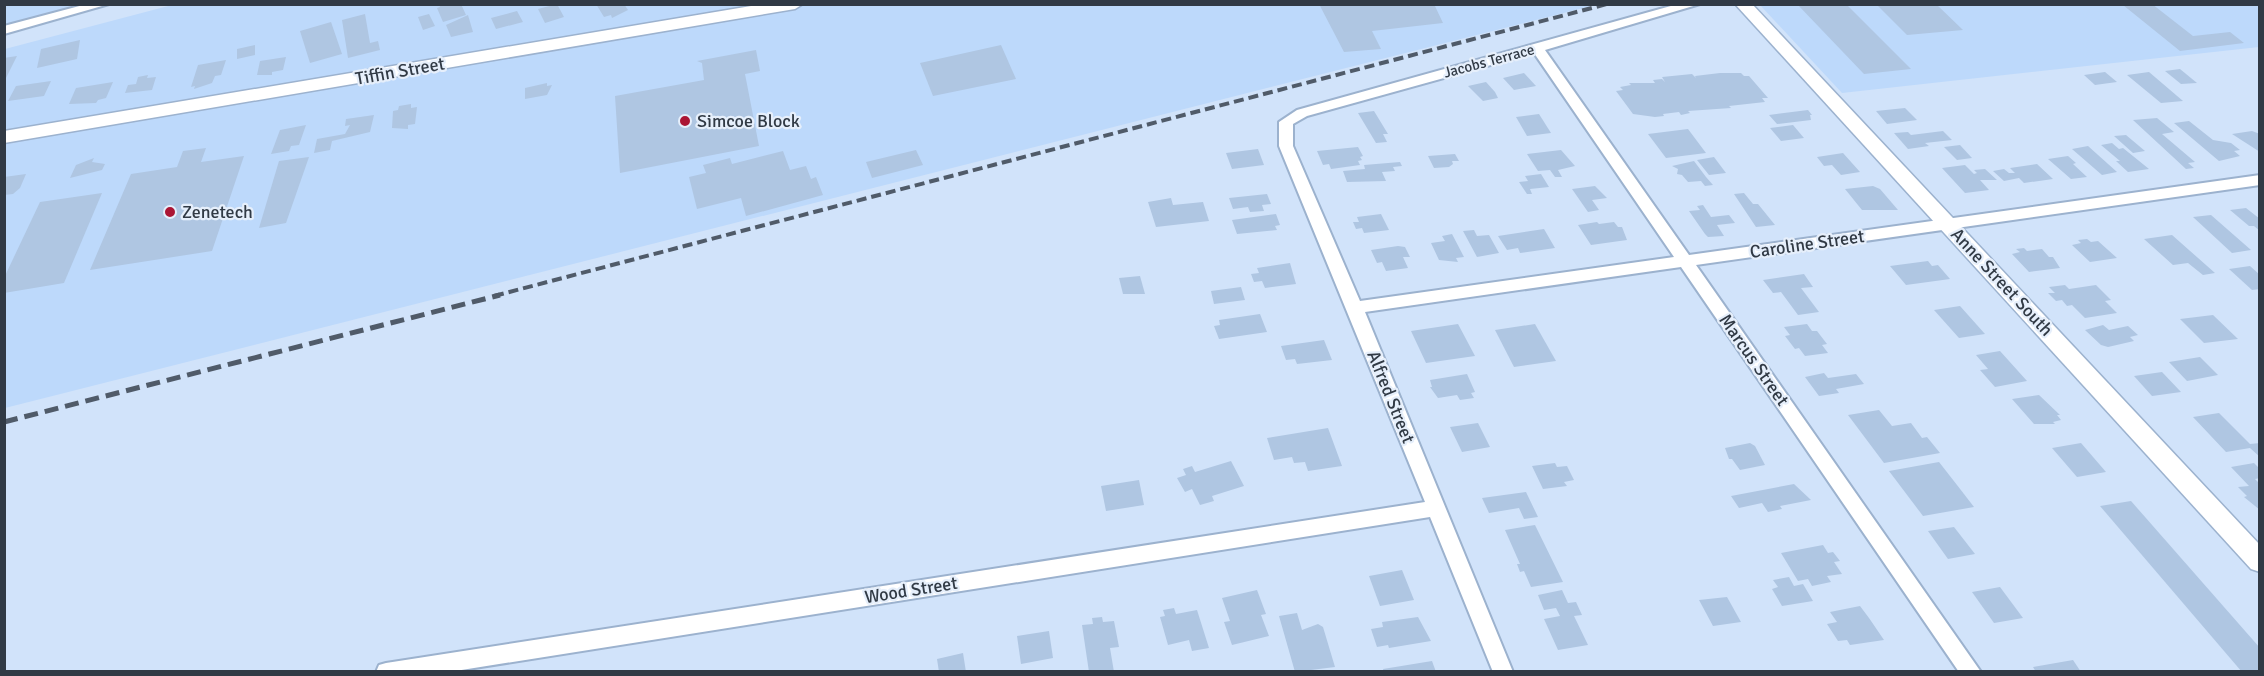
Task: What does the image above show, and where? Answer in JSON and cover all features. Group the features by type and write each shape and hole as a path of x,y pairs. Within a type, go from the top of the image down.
{"street":[{"path":"4,30 103,4"},
{"name":"Tiffin Street","path":"4,137 795,4"},
{"name":"Jacobs Terrace","path":"1286,122 1302,113 1328,105 1694,4"},
{"name":"Anne Street South","path":"1743,4 1949,224 2259,562"},
{"name":"Marcus Street","path":"1537,48 1971,672"},
{"name":"Alfred Street","path":"1286,122 1286,146 1355,308 1503,672"},
{"name":"Caroline Street","path":"1355,308 2259,180"},
{"name":"Wood Street","path":"386,672 1436,508"}],"shaded area":[{"path":"5,5 86,5 5,26"},
{"path":"172,5 1595,5 5,408 5,49"},
{"path":"1760,5 2259,5 2259,47 1842,93"}],"building":[{"path":"439,4 461,4 466,15 443,22 437,8 440,7"},
{"path":"557,4 564,17 545,23 538,9"},
{"path":"596,4 624,4 628,10 612,18 611,15 604,17"},
{"path":"1319,4 1434,4 1443,23 1372,31 1381,49 1344,52"},
{"path":"1797,4 1846,4 1911,69 1864,74"},
{"path":"1876,4 1936,4 1963,30 1907,35"},
{"path":"2152,4 2193,36 2230,32 2244,43 2180,51 2123,5"},
{"path":"517,11 523,22 496,29 491,18"},
{"path":"365,14 370,43 378,41 380,50 348,58 342,20"},
{"path":"429,14 435,26 423,30 418,17"},
{"path":"468,15 473,32 451,37 446,25"},
{"path":"331,22 342,54 310,63 300,31"},
{"path":"80,40 77,59 37,68 41,49"},
{"path":"255,45 255,55 237,59 237,49"},
{"path":"1001,45 1016,79 933,96 920,63"},
{"name":"Simcoe Block","path":"756,50 760,71 745,74 759,146 620,173 615,96 704,80 702,63 697,61"},
{"path":"17,56 4,82 4,58"},
{"path":"286,57 283,70 272,72 272,75 257,75 260,61"},
{"path":"226,60 221,75 215,76 212,83 194,89 195,86 191,87 198,65"},
{"path":"2180,69 2197,83 2181,84 2165,71"},
{"path":"2105,72 2117,82 2095,85 2084,75"},
{"path":"2149,72 2183,101 2161,103 2127,75"},
{"path":"1524,73 1536,86 1514,90 1503,78"},
{"path":"1741,73 1749,76 1768,98 1762,98 1765,102 1729,106 1731,108 1688,111 1690,113 1681,115 1679,112 1655,117 1633,114 1616,91 1623,90 1620,87 1631,85 1629,83 1655,83 1653,80 1662,79 1665,82 1662,77 1692,74 1696,78 1695,76"},
{"path":"148,75 147,78 156,77 152,90 125,93 128,85 136,84 138,77"},
{"path":"51,81 44,96 8,101 16,86"},
{"path":"113,82 106,98 96,103 69,104 76,88"},
{"path":"1486,82 1498,98 1483,101 1468,86"},
{"path":"547,83 547,86 552,85 547,95 525,99 525,88"},
{"path":"411,104 411,108 417,107 415,124 408,125 408,129 392,128 393,111 398,110 399,106"},
{"path":"1905,108 1917,120 1887,124 1876,111"},
{"path":"1808,110 1812,115 1810,115 1811,120 1777,124 1769,115"},
{"path":"1374,111 1388,134 1383,134 1387,142 1376,143 1358,113"},
{"path":"1539,114 1551,133 1527,136 1516,117"},
{"path":"374,115 370,132 332,141 330,150 314,153 317,139 345,134 350,125 345,126 346,119"},
{"path":"2157,118 2174,132 2162,134 2195,162 2188,163 2194,168 2186,169 2133,120"},
{"path":"2189,121 2213,140 2231,143 2240,150 2234,151 2240,156 2219,161 2174,123"},
{"path":"306,125 299,145 291,146 289,151 271,154 280,130"},
{"path":"1793,125 1804,138 1781,141 1770,128"},
{"path":"1688,129 1706,153 1666,158 1648,134"},
{"path":"1943,131 1952,140 1925,143 1929,146 1908,149 1894,133 1908,132 1911,135"},
{"path":"2252,131 2260,134 2260,152 2232,134"},
{"path":"2126,135 2145,151 2133,153 2114,136"},
{"path":"2112,143 2119,149 2123,148 2149,169 2128,172 2116,161 2120,161 2101,145"},
{"path":"1960,145 1972,158 1957,160 1944,147"},
{"path":"2088,146 2117,172 2102,175 2072,149"},
{"path":"1358,147 1363,156 1360,157 1362,160 1358,161 1360,165 1331,169 1329,164 1323,165 1317,151"},
{"name":"Zenetech","path":"206,148 201,162 244,156 212,251 90,270 131,174 177,167 183,151"},
{"path":"1258,149 1264,165 1232,169 1226,153"},
{"path":"916,150 923,165 872,178 866,162"},
{"path":"1561,150 1575,166 1558,170 1562,177 1555,177 1550,170 1538,171 1527,154"},
{"path":"783,151 790,170 806,166 811,179 816,177 823,195 746,216 741,198 697,209 689,177 706,173 703,165 730,158 732,164"},
{"path":"1843,153 1860,172 1841,175 1832,165 1824,166 1817,157"},
{"path":"1455,154 1459,161 1452,161 1453,164 1449,167 1434,168 1428,156"},
{"path":"2068,156 2087,177 2071,179 2048,159"},
{"path":"309,157 286,223 259,228 279,161"},
{"path":"1714,157 1726,173 1709,175 1697,160"},
{"path":"94,158 92,162 105,164 102,170 70,178 76,165"},
{"path":"1694,161 1713,185 1705,186 1701,181 1688,182 1682,175 1677,174 1678,169 1672,166"},
{"path":"1400,162 1402,166 1393,167 1395,171 1382,172 1386,181 1347,182 1343,171 1365,169 1364,165"},
{"path":"2037,164 2053,179 2024,183 2019,178 2004,181 1993,171 2004,169 2009,173 2015,173 2010,168"},
{"path":"1965,165 1974,174 1977,173 1974,170 1985,169 1997,180 1980,180 1989,190 1965,193 1942,168"},
{"path":"26,174 20,188 13,194 4,195 4,177"},
{"path":"1541,174 1549,187 1530,189 1532,194 1527,194 1519,182 1528,181 1525,176"},
{"path":"1595,186 1607,198 1592,200 1599,210 1588,212 1572,189"},
{"path":"1873,186 1880,189 1898,210 1862,210 1845,189"},
{"path":"102,193 64,283 4,293 4,278 40,202"},
{"path":"1744,193 1753,204 1758,204 1775,225 1756,227 1734,194"},
{"path":"1267,194 1271,204 1262,205 1264,211 1250,212 1248,207 1233,209 1229,198"},
{"path":"1171,198 1173,205 1203,202 1209,221 1156,227 1148,202"},
{"path":"1703,205 1711,217 1729,215 1735,223 1717,225 1724,236 1708,237 1689,211 1700,210 1697,206"},
{"path":"2246,208 2260,219 2260,231 2254,226 2249,226 2230,210"},
{"path":"1276,214 1280,225 1275,226 1277,230 1237,234 1232,220"},
{"path":"1381,214 1389,230 1364,233 1362,228 1356,229 1353,222 1359,222 1357,217"},
{"path":"2211,215 2251,250 2232,253 2193,217"},
{"path":"1597,222 1599,224 1614,222 1618,227 1622,227 1627,240 1591,245 1578,225"},
{"path":"1544,229 1555,248 1520,253 1518,248 1507,250 1498,236"},
{"path":"1474,230 1477,236 1489,235 1499,253 1477,257 1463,231"},
{"path":"1452,234 1464,257 1456,258 1458,262 1439,260 1431,243 1445,241 1442,236"},
{"path":"2172,235 2215,273 2203,275 2188,263 2173,265 2144,239"},
{"path":"2087,239 2091,242 2098,241 2117,258 2090,262 2072,245 2081,243 2078,240"},
{"path":"1405,247 1410,257 1403,257 1408,268 1386,271 1382,262 1377,263 1371,250"},
{"path":"2024,248 2027,251 2042,249 2049,257 2053,257 2060,268 2029,272 2012,254 2020,252 2016,249"},
{"path":"1928,261 1932,266 1938,265 1950,279 1906,285 1890,266"},
{"path":"1290,263 1296,284 1265,288 1262,281 1254,282 1251,274 1259,273 1257,268"},
{"path":"2250,266 2260,275 2260,289 2252,290 2229,269"},
{"path":"1804,274 1813,287 1801,288 1819,312 1798,315 1781,292 1773,293 1763,280"},
{"path":"1140,276 1145,294 1123,294 1119,278"},
{"path":"2065,285 2069,289 2096,285 2111,300 2105,301 2117,313 2085,318 2072,305 2067,306 2062,300 2056,301 2048,293 2055,293 2049,287"},
{"path":"1241,287 1245,300 1214,304 1211,291"},
{"path":"1960,306 1985,334 1959,338 1934,310"},
{"path":"1260,314 1267,332 1219,339 1214,326 1220,325 1219,320"},
{"path":"2213,315 2238,339 2204,343 2180,319"},
{"path":"1458,324 1475,356 1426,363 1411,331"},
{"path":"1535,324 1556,361 1514,367 1495,330"},
{"path":"1807,324 1812,331 1817,331 1827,344 1822,345 1828,353 1805,356 1799,348 1795,349 1785,336 1790,335 1784,327"},
{"path":"2103,325 2109,330 2128,326 2138,335 2130,337 2134,341 2108,347 2101,345 2085,330"},
{"path":"1324,340 1332,360 1297,364 1295,359 1286,360 1281,346"},
{"path":"2000,351 2027,381 1995,387 1980,370 1988,369 1976,355"},
{"path":"2200,357 2218,375 2187,381 2169,362"},
{"path":"2162,372 2181,392 2152,396 2134,376"},
{"path":"1824,373 1828,378 1856,374 1864,384 1836,389 1839,393 1819,396 1805,377"},
{"path":"1467,374 1475,392 1471,393 1474,398 1460,400 1457,395 1438,398 1430,387 1432,387 1430,380"},
{"path":"2039,395 2060,415 2057,415 2061,420 2053,422 2055,424 2034,424 2012,399"},
{"path":"1879,410 1892,426 1911,423 1922,438 1927,437 1940,453 1884,463 1848,415"},
{"path":"2219,413 2250,444 2260,443 2260,457 2250,448 2226,452 2193,417"},
{"path":"1478,423 1490,447 1462,452 1450,427"},
{"path":"1328,428 1342,466 1308,471 1305,462 1294,463 1292,457 1274,460 1267,438"},
{"path":"1750,443 1755,446 1765,465 1740,470 1732,459 1729,459 1725,448"},
{"path":"2081,443 2106,472 2077,477 2052,448"},
{"path":"1231,461 1244,486 1212,496 1214,501 1200,505 1192,489 1185,492 1177,478 1186,475 1183,469 1192,466 1195,472"},
{"path":"1939,462 1974,507 1923,516 1889,471"},
{"path":"1555,463 1557,467 1567,466 1574,480 1564,482 1567,486 1543,489 1532,466"},
{"path":"2254,463 2260,469 2260,478 2255,479 2260,484 2260,510 2244,497 2247,496 2238,487 2249,486 2231,467"},
{"path":"1139,480 1144,505 1106,511 1101,486"},
{"path":"1794,484 1811,500 1780,506 1782,509 1768,512 1762,503 1739,508 1731,496"},
{"path":"1526,492 1538,517 1524,519 1519,508 1489,513 1482,498"},
{"path":"2131,501 2260,648 2260,672 2242,672 2100,506"},
{"path":"1535,525 1563,582 1531,587 1524,571 1520,572 1517,564 1520,564 1505,530"},
{"path":"1954,527 1975,554 1948,559 1928,531"},
{"path":"1823,545 1828,553 1833,552 1840,561 1834,562 1842,574 1827,576 1831,582 1812,586 1808,579 1798,581 1781,553"},
{"path":"1402,570 1414,600 1380,606 1369,576"},
{"path":"1789,577 1794,586 1803,584 1813,601 1782,606 1772,589 1778,587 1773,580"},
{"path":"2000,587 2023,618 1994,623 1972,592"},
{"path":"1257,590 1266,614 1261,615 1269,636 1232,645 1224,622 1230,621 1222,598"},
{"path":"1562,590 1568,603 1576,602 1582,615 1574,616 1588,645 1558,650 1544,619 1560,616 1556,608 1544,610 1538,595"},
{"path":"1727,597 1741,622 1713,626 1699,600"},
{"path":"1860,606 1884,640 1850,645 1847,640 1838,641 1827,624 1837,622 1830,612"},
{"path":"1174,608 1176,614 1197,610 1209,648 1192,651 1189,640 1168,645 1160,617 1165,616 1163,610"},
{"path":"1297,613 1302,630 1318,624 1323,627 1335,667 1295,672 1279,616"},
{"path":"1102,617 1103,622 1114,621 1119,647 1110,648 1114,672 1089,672 1082,625 1093,624 1092,618"},
{"path":"1418,617 1431,641 1389,648 1388,645 1377,647 1371,629 1383,627 1382,622"},
{"path":"1049,631 1053,658 1021,664 1017,636"},
{"path":"963,653 966,672 939,672 937,659"},
{"path":"2073,660 2081,672 2036,672 2033,667"},
{"path":"1432,661 1436,672 1384,672 1383,669"}],"railway":[{"path":"494,296 1607,4"},
{"path":"4,422 500,295"}],"place":[{"name":"Simcoe Block","path":"685,121"},
{"name":"Zenetech","path":"170,212"}]}
